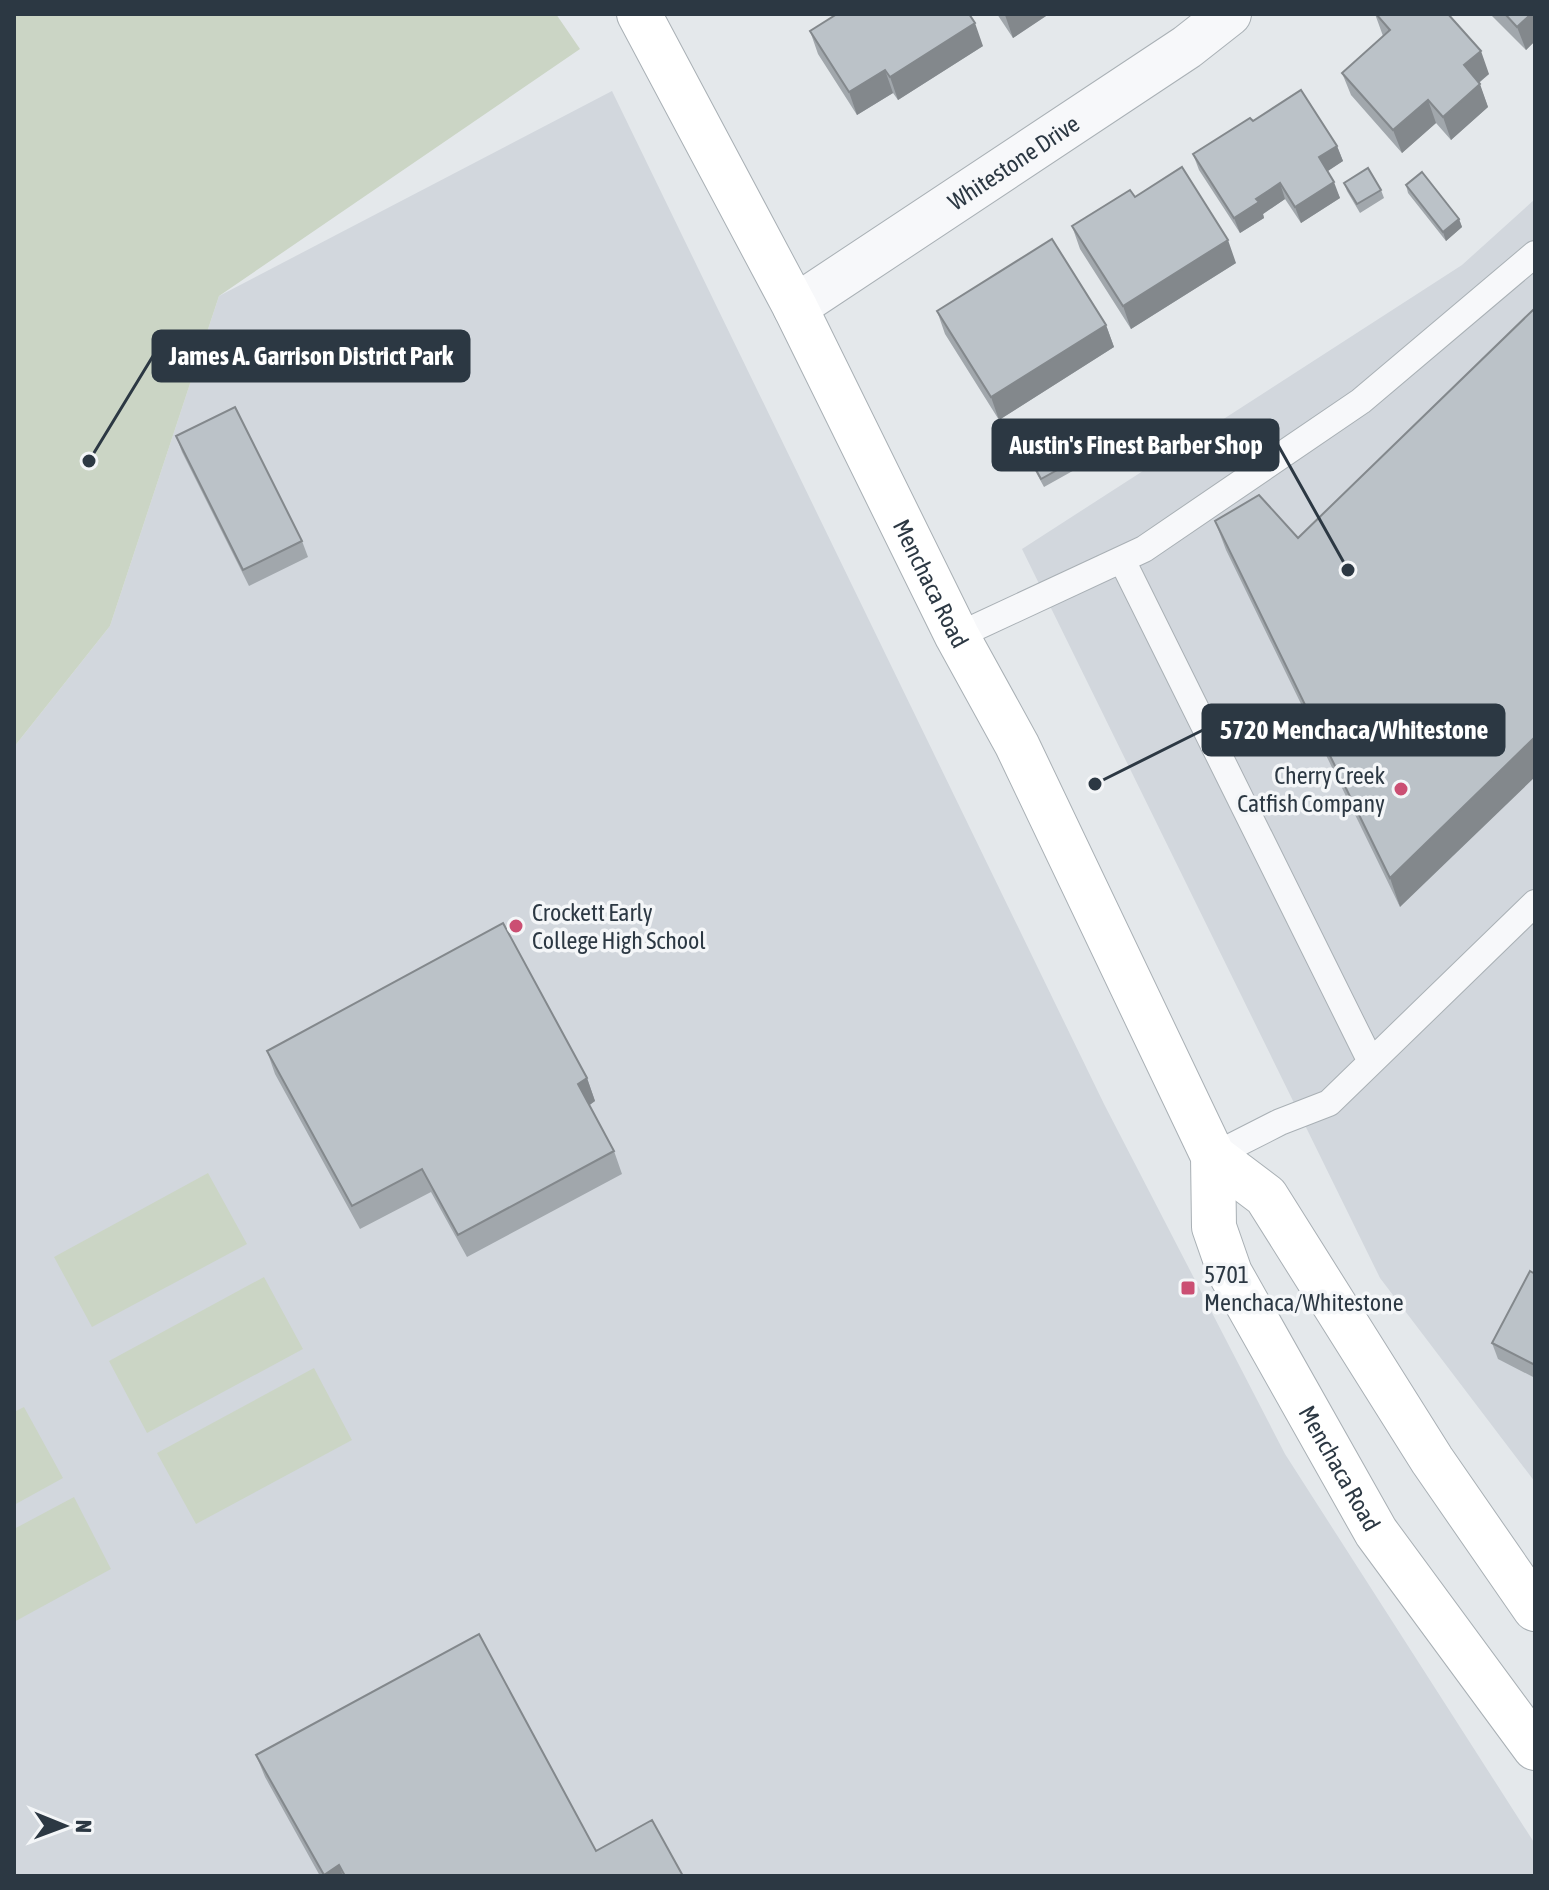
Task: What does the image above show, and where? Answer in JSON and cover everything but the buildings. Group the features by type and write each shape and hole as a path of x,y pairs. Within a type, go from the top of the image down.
{"main road":[{"name":"Menchaca Road","path":"639,14 795,307 957,636 1017,745 1213,1156 1214,1227 1230,1273 1376,1532 1535,1748"},
{"name":"Menchaca Road","path":"1213,1156 1266,1196 1432,1460 1535,1609"}],"street":[{"name":"Whitestone Drive","path":"795,307 1174,56 1229,14"}],"lane":[{"path":"957,636 1144,549 1361,401 1535,254"},
{"path":"1122,560 1371,1062"},
{"path":"1213,1156 1280,1122 1329,1103 1535,903"}],"shaded area":[{"name":"Crockett Early College High School","path":"612,91 1104,1104 1285,1454 1535,1844 1535,1876 14,1876 14,747 110,626 219,296"},
{"path":"1535,199 1535,1482 1380,1278 1022,549 1462,265"}],"green space":[{"path":"14,14 556,14 580,49 219,296 110,626 14,747"},
{"path":"208,1173 247,1244 92,1327 54,1257"},
{"path":"264,1277 303,1349 147,1433 109,1361"},
{"path":"314,1368 352,1440 196,1524 157,1453"},
{"path":"24,1407 63,1478 14,1505 14,1412"},
{"path":"74,1497 111,1569 14,1622 14,1529"}],"place":[{"name":"James A. Garrison District Park","path":"89,461"},
{"name":"Austin's Finest Barber Shop","path":"1348,570"},
{"name":"5720 Menchaca/Whitestone","path":"1095,784"},
{"name":"Cherry Creek Catfish Company","path":"1401,789"},
{"name":"Crockett Early College High School","path":"516,926"},
{"name":"5701 Menchaca/Whitestone","path":"1188,1288"}]}
